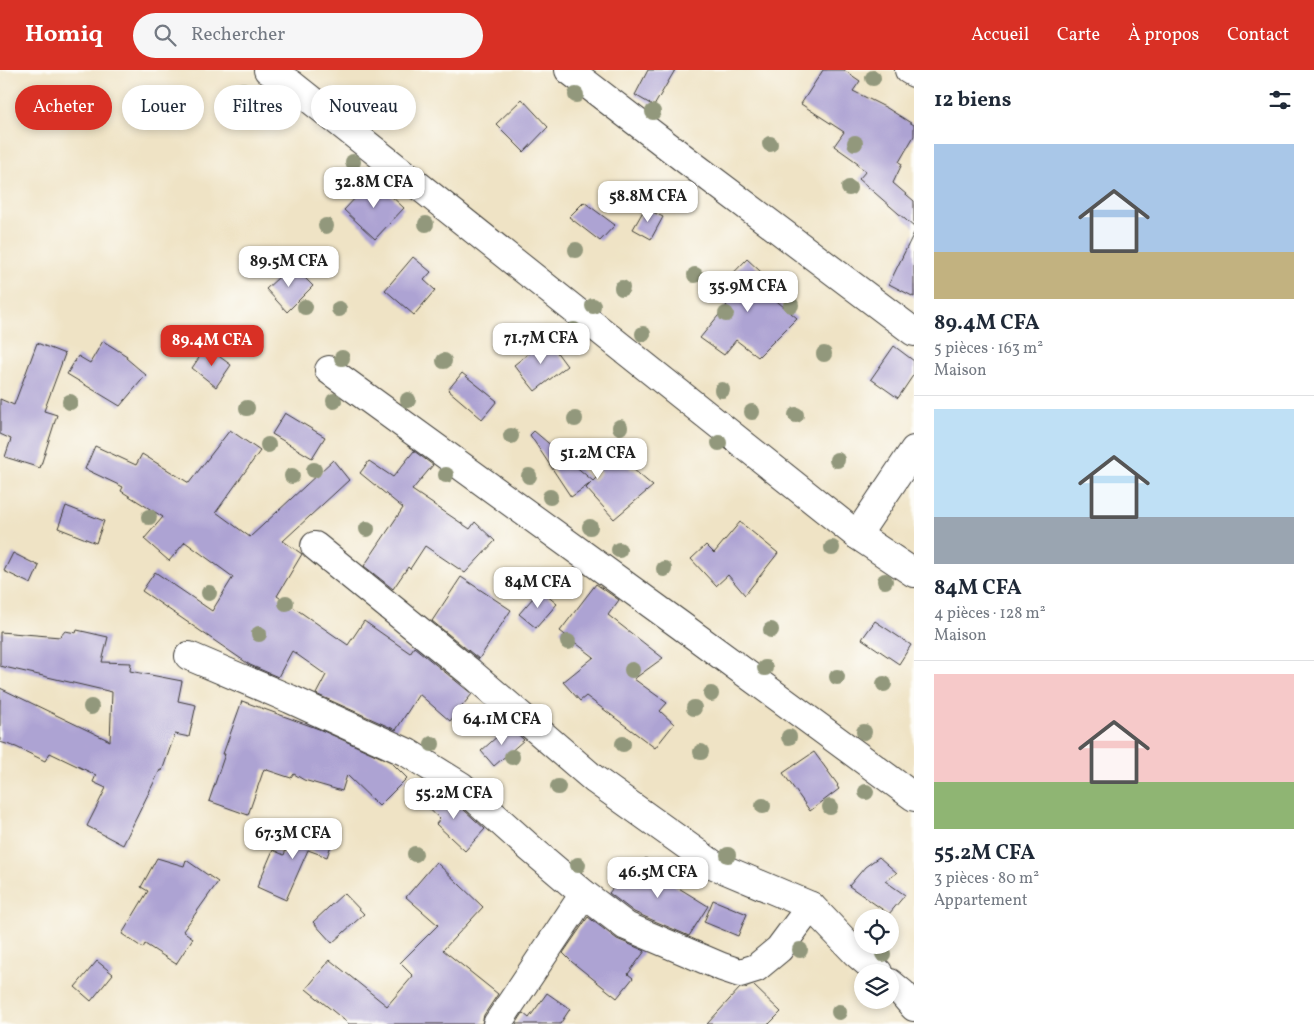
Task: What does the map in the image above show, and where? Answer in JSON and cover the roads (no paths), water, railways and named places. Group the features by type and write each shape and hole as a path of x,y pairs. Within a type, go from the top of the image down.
{"street":[{"path":"268,70 298,90 856,535 914,573"},
{"path":"569,70 914,332"},
{"path":"909,70 914,73"},
{"path":"329,370 914,797"},
{"path":"856,535 914,450"},
{"path":"315,546 470,672 594,779 714,865 811,906 869,964"},
{"path":"189,656 308,707 408,753 461,786 584,894 626,926 722,967 740,973 756,968 779,949 811,906"},
{"path":"497,1024 584,894"},
{"path":"899,991 914,1007"}]}
